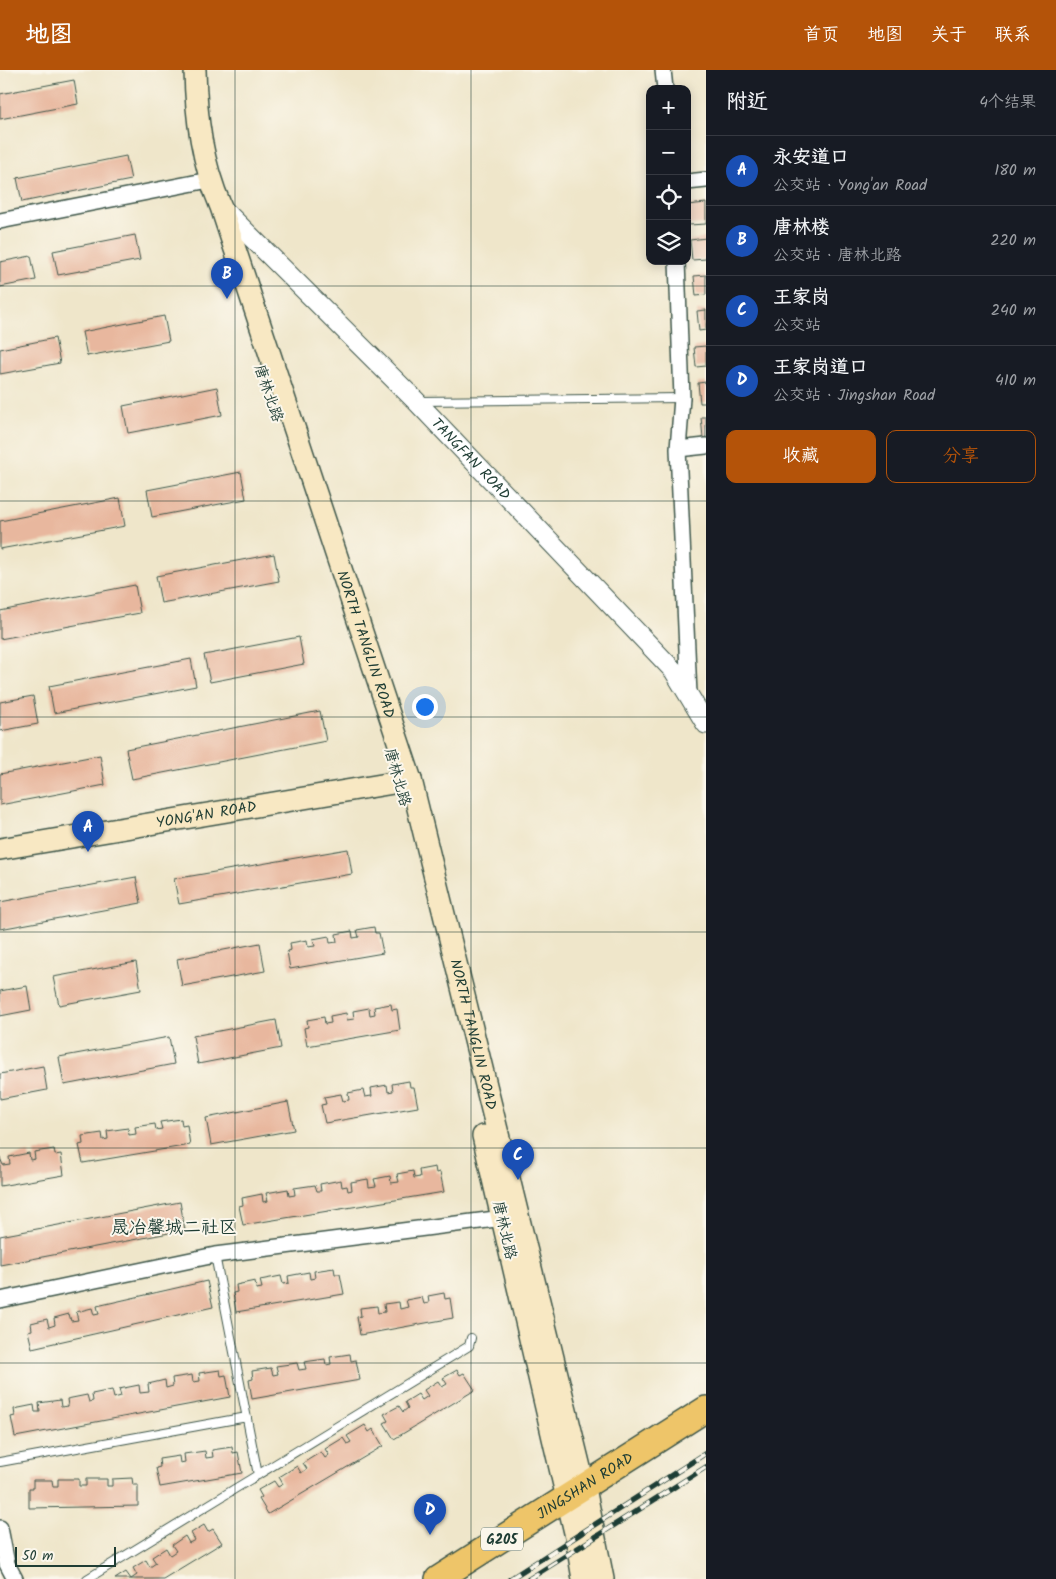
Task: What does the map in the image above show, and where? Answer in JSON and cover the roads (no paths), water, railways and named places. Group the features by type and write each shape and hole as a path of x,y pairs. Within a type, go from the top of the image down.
{"highway":[{"name":"JINGSHAN ROAD","path":"438,1579 706,1409"}],"main road":[{"name":"唐林北路","path":"184,70 184,121 406,780"},
{"name":"NORTH TANGLIN ROAD","path":"196,70 203,181 221,207 406,780 575,1493"},
{"name":"YONG'AN ROAD","path":"0,849 406,780"},
{"path":"575,1493 576,1537 583,1579"},
{"path":"575,1493 603,1579"}],"street":[{"path":"663,70 665,85"},
{"path":"691,182 706,180"},
{"path":"0,221 203,181"},
{"name":"TANGFAN ROAD","path":"221,207 416,401 674,671 705,720"},
{"path":"677,265 682,398 678,449 688,694"},
{"path":"678,449 706,446"},
{"path":"0,1300 215,1255 510,1217"},
{"path":"0,1528 7,1564 15,1579"}],"lane":[{"path":"416,401 682,398"},
{"path":"215,1255 258,1475"},
{"path":"86,1579 470,1346 471,1338"},
{"path":"0,1462 247,1417"}],"railway":[{"path":"510,1579 706,1453"},
{"path":"529,1579 706,1467"}],"place":[{"name":"唐林楼","path":"227,299"},
{"name":"永安道口","path":"88,852"},
{"name":"王家岗","path":"518,1180"},
{"name":"王家岗道口","path":"430,1535"}],"district":[{"name":"晟冶馨城二社区","path":"174,1227"}]}
